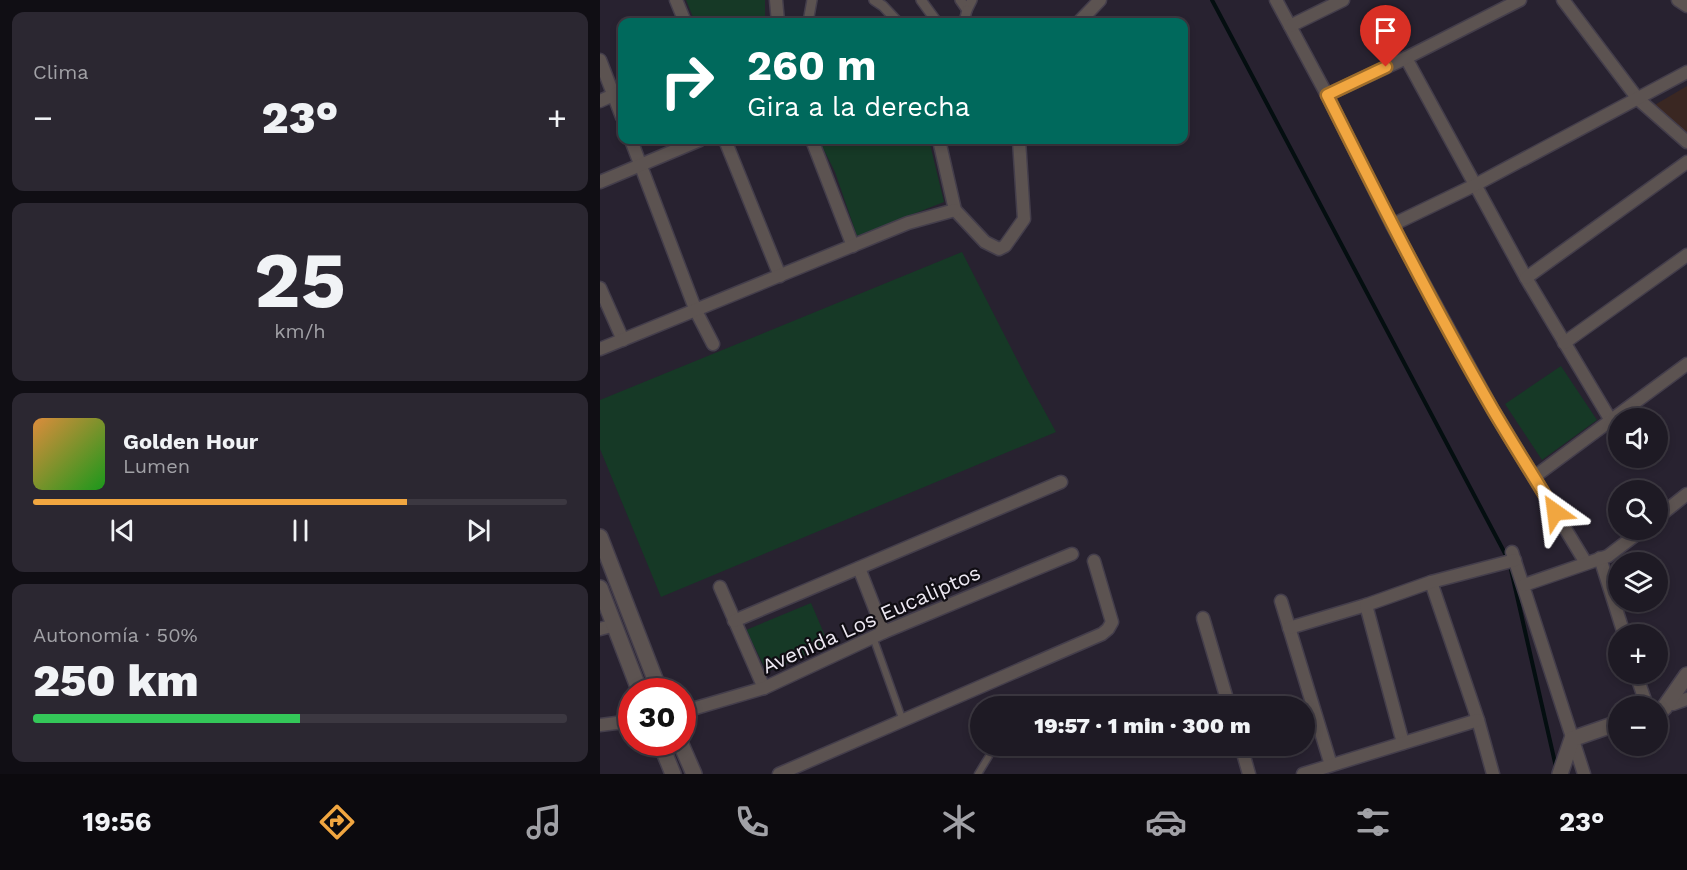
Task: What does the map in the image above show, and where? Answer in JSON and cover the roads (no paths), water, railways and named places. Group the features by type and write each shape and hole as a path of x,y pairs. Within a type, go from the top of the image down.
{"street":[{"path":"676,0 683,18"},
{"path":"776,0 778,18"},
{"path":"809,18 812,0"},
{"path":"874,0 894,18"},
{"path":"921,0 933,18"},
{"path":"960,0 967,10"},
{"path":"965,18 972,0"},
{"path":"1083,18 1101,0"},
{"path":"1276,0 1392,225 1493,410 1586,563"},
{"path":"1290,26 1343,0"},
{"path":"1327,95 1520,0"},
{"path":"1563,0 1638,99 1687,142"},
{"path":"1678,0 1687,6"},
{"path":"1406,58 1526,278 1608,416"},
{"path":"600,60 618,93 600,101"},
{"path":"1392,225 1475,185 1687,72"},
{"path":"632,144 696,311 713,344"},
{"path":"600,182 690,144"},
{"path":"727,144 780,276"},
{"path":"814,144 853,246"},
{"path":"940,144 955,210 985,242 999,249 1005,246 1024,219 1019,144"},
{"path":"1526,278 1687,162"},
{"path":"600,349 908,223 955,210"},
{"path":"1564,343 1687,255"},
{"path":"600,288 623,340"},
{"path":"1625,408 1687,364"},
{"path":"1534,477 1608,421"},
{"path":"734,621 1060,482"},
{"path":"1668,509 1687,494"},
{"path":"600,537 655,678"},
{"path":"1524,585 1608,556 1629,540"},
{"name":"Avenida Los Eucaliptos","path":"696,708 764,688 879,635 1072,554"},
{"path":"1289,628 1513,556 1584,774"},
{"path":"1600,558 1621,624"},
{"path":"779,774 1102,634 1112,622 1094,561"},
{"path":"859,568 879,635"},
{"path":"1431,582 1478,720 1493,774"},
{"path":"720,587 764,688"},
{"path":"600,588 607,627 633,678"},
{"path":"1281,601 1332,765"},
{"path":"1366,605 1403,743"},
{"path":"1203,618 1226,696"},
{"path":"1670,705 1687,675"},
{"path":"1670,705 1687,686"},
{"path":"1303,774 1478,720"},
{"path":"600,725 618,723"},
{"path":"1572,739 1608,726"},
{"path":"1560,774 1572,739"},
{"path":"666,756 673,774"},
{"path":"686,756 694,774"},
{"path":"1244,756 1249,774"}],"lane":[{"path":"879,635 903,721"},
{"path":"978,774 989,756"}],"waterway":[{"path":"1212,0 1509,561 1556,767"}]}
